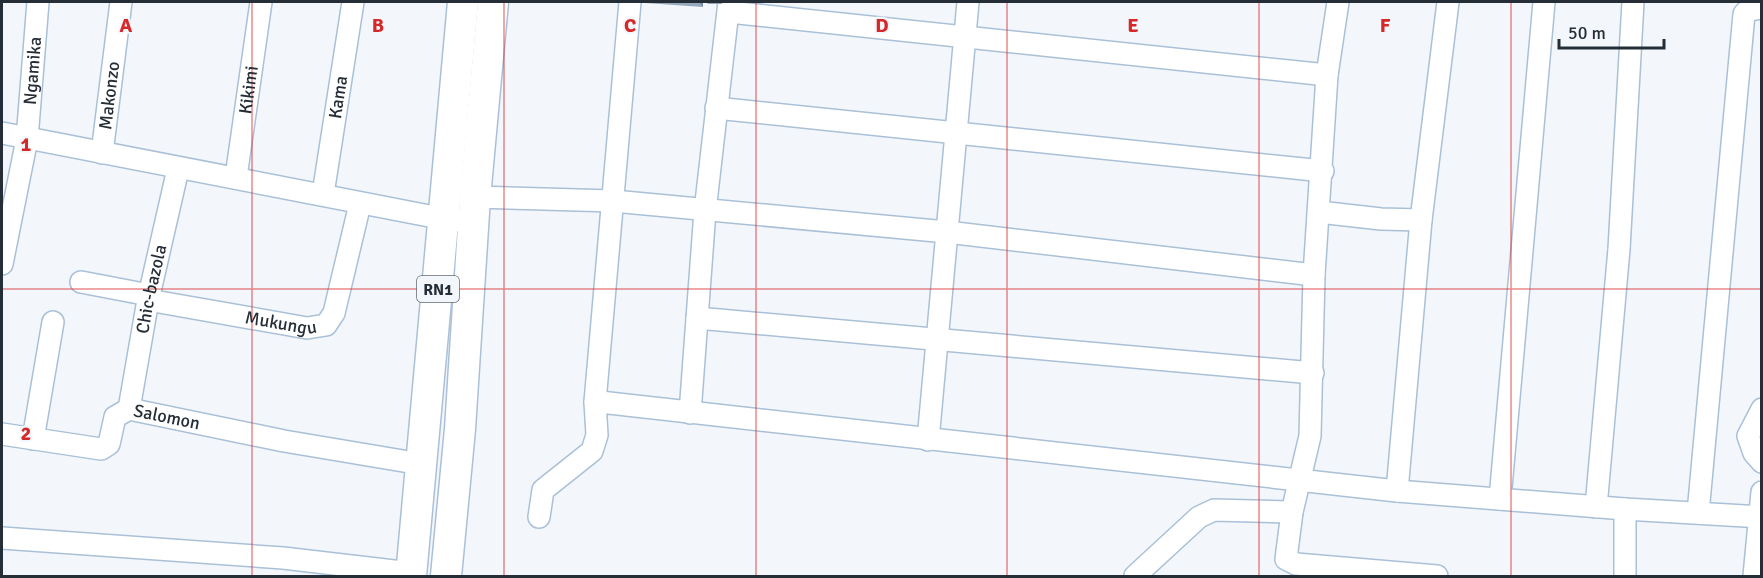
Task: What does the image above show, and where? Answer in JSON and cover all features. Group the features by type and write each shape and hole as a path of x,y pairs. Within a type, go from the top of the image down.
{"highway":[{"name":"RN1","path":"446,576 460,429 464,214 462,2"},
{"name":"RN1","path":"411,575 421,464 464,214 493,2"}],"street":[{"name":"Ngamika","path":"2,264 7,204 27,139 39,2"},
{"name":"Makonzo","path":"102,153 121,2"},
{"name":"Kikimi","path":"236,177 261,2"},
{"name":"Kama","path":"323,194 353,2"},
{"path":"539,517 543,489 592,451 597,435 595,402 630,2"},
{"path":"928,440 968,2"},
{"path":"1338,2 1327,75 1323,171 1314,275 1310,436 1302,478 1292,512 1286,553 1288,562 1404,575 1437,576"},
{"path":"1397,491 1421,220 1448,2"},
{"path":"1500,499 1544,2"},
{"path":"1596,507 1619,249 1633,2"},
{"path":"690,413 705,211 729,7 965,36 1327,75"},
{"path":"1698,513 1744,14 1748,10 1761,8"},
{"path":"716,108 1323,171"},
{"path":"2,133 178,169 236,177 323,194 360,204 464,214 613,201 947,232 1314,275"},
{"name":"Chic-bazola","path":"129,410 148,297 178,169"},
{"name":"Mukungu","path":"148,297 307,328 326,325 333,313 360,204"},
{"path":"1319,212 1382,219 1421,220"},
{"path":"81,282 148,297"},
{"path":"697,318 1313,373"},
{"path":"33,439 53,322"},
{"path":"595,402 1147,465 1302,478 1397,491 1625,509 1760,516"},
{"path":"1761,409 1748,436 1754,453 1761,462"},
{"name":"Salomon","path":"2,434 101,449 109,444 115,417 129,410 284,441 421,464"},
{"path":"1754,576 1761,492"},
{"path":"1625,509 1625,576"},
{"path":"1135,576 1199,517 1214,510 1292,512"},
{"path":"2,538 283,558 411,575"}]}
